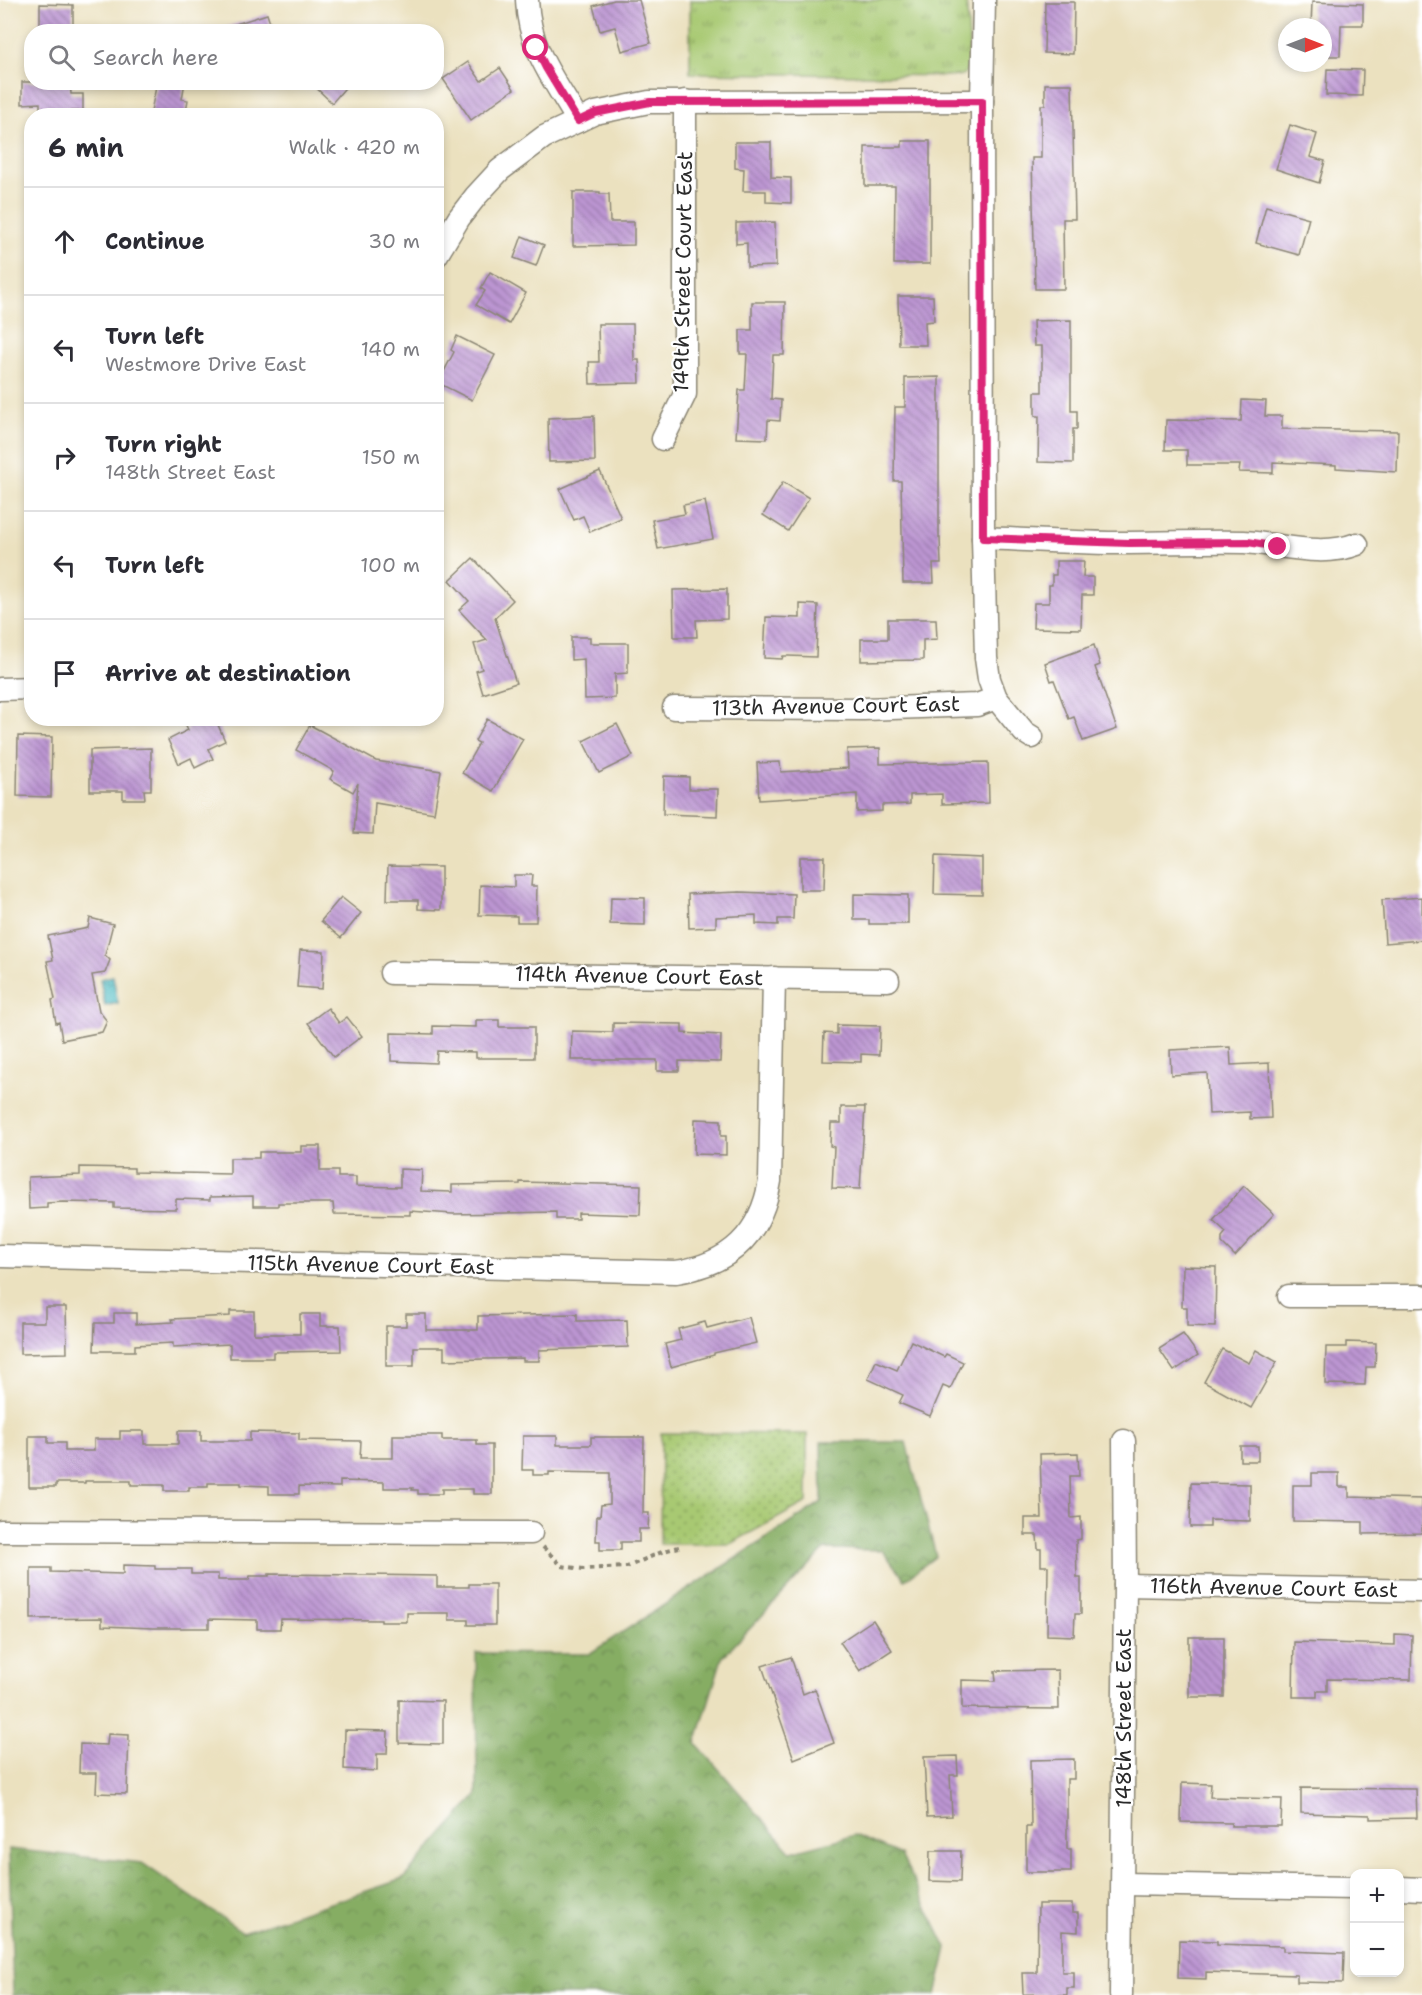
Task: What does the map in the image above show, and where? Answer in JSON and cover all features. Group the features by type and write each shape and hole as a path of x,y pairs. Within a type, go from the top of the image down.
{"street":[{"path":"527,0 530,26 536,48 578,121"},
{"path":"984,0 982,101 983,538 986,658 989,679 996,698 1018,725 1032,737"},
{"name":"149th Street Court East","path":"663,439 685,394 685,101"},
{"path":"444,227 471,203 500,170 544,138 595,113 650,102 982,101"},
{"path":"983,538 1129,543 1248,542 1278,547 1328,549 1348,548 1357,544"},
{"path":"0,689 24,688"},
{"name":"113th Avenue Court East","path":"674,708 864,709 977,705 996,698"},
{"name":"114th Avenue Court East","path":"391,973 888,980"},
{"name":"115th Avenue Court East","path":"0,1256 676,1272 709,1264 736,1248 754,1228 768,1197 771,1181 774,978"},
{"path":"1290,1296 1422,1296"},
{"name":"148th Street East","path":"1121,1995 1124,1441"},
{"path":"0,1531 531,1533"},
{"name":"116th Avenue Court East","path":"1125,1585 1422,1591"},
{"path":"1123,1884 1350,1888"},
{"path":"1404,1888 1422,1889"}],"path":[{"path":"531,1533 562,1566 583,1569 627,1567 679,1547"}],"green space":[{"path":"690,0 966,0 969,59 965,73 956,76 690,73"},
{"path":"661,1433 807,1434 807,1502 730,1544 660,1544"},
{"path":"821,1442 906,1442 936,1556 905,1580 882,1550 825,1549 722,1658 696,1743 791,1852 855,1835 901,1855 947,1948 936,1995 13,1995 9,1849 142,1863 243,1932 403,1879 477,1795 476,1653 589,1654 822,1502"}],"water":[{"path":"113,976 118,1003 105,1006 100,979"}],"building":[{"path":"614,0 639,0 651,43 622,51 615,27 600,31 593,6"},
{"path":"1045,2 1074,2 1073,54 1044,53"},
{"path":"1312,2 1363,4 1363,25 1341,25 1340,56 1332,56 1332,18 1311,18"},
{"path":"40,4 73,5 73,24 40,24"},
{"path":"267,14 270,24 236,24"},
{"path":"468,62 481,81 500,68 514,89 471,120 444,78"},
{"path":"1332,69 1363,70 1362,96 1326,95 1327,72 1332,72"},
{"path":"22,82 24,82 24,90 71,90 71,94 83,94 83,108 40,108 40,103 22,104"},
{"path":"1045,84 1072,84 1075,219 1063,219 1064,289 1035,289 1032,158 1041,158 1041,105 1045,105"},
{"path":"155,90 184,90 182,99 188,100 186,108 152,108"},
{"path":"318,90 343,90 332,103"},
{"path":"1290,125 1317,134 1310,157 1325,161 1319,183 1276,169"},
{"path":"902,141 930,141 930,264 894,264 895,186 865,186 865,147 902,147"},
{"path":"735,142 771,142 771,177 791,178 791,203 766,202 766,191 743,191 744,169 735,168"},
{"path":"573,192 609,194 610,222 634,222 634,245 573,246"},
{"path":"1266,206 1309,218 1299,255 1256,243"},
{"path":"775,222 776,266 747,267 747,243 736,244 736,223"},
{"path":"522,236 544,245 536,266 514,258"},
{"path":"490,272 526,293 509,324 476,305 485,291 481,288"},
{"path":"898,296 933,296 934,321 925,322 926,345 899,345"},
{"path":"752,302 785,302 784,355 773,355 771,399 781,400 780,421 768,420 767,439 736,438 739,390 745,390 747,354 740,354 740,330 752,330"},
{"path":"1071,320 1071,411 1077,411 1077,429 1073,429 1073,463 1038,462 1039,416 1035,416 1035,392 1042,392 1042,346 1034,346 1033,321"},
{"path":"598,324 633,324 634,360 639,360 640,383 590,384 589,362 599,362"},
{"path":"457,336 495,355 472,400 444,386 444,371 454,352 451,350"},
{"path":"939,377 941,564 933,564 934,583 903,583 901,481 894,481 895,407 905,407 905,378"},
{"path":"1242,400 1266,401 1265,416 1282,416 1282,429 1398,431 1397,472 1336,468 1336,465 1273,462 1273,473 1239,472 1240,465 1187,465 1187,450 1165,450 1166,420 1241,421"},
{"path":"594,416 595,461 549,462 548,418"},
{"path":"600,471 621,518 590,532 583,516 574,520 560,489"},
{"path":"783,482 809,498 788,531 763,515"},
{"path":"705,501 713,539 658,549 652,520 685,514 683,505"},
{"path":"473,558 513,600 495,618 516,683 483,694 476,671 482,669 474,644 487,640 459,610 469,601 450,580"},
{"path":"1056,561 1084,561 1083,577 1093,577 1093,595 1082,595 1081,629 1033,628 1034,603 1049,603 1049,585 1052,585 1052,575 1056,575"},
{"path":"727,589 727,619 696,620 697,637 674,637 673,590"},
{"path":"800,604 818,605 816,657 764,658 766,617 800,618"},
{"path":"888,619 936,619 937,639 923,640 923,660 861,661 861,639 888,639"},
{"path":"571,637 590,637 590,643 628,643 628,673 615,674 615,698 585,699 584,659 571,660"},
{"path":"1094,645 1100,665 1095,667 1117,729 1083,741 1074,717 1069,719 1045,663"},
{"path":"487,719 523,739 493,791 462,773 479,743 475,741"},
{"path":"617,724 633,756 599,773 583,741"},
{"path":"186,726 218,726 225,741 208,749 213,759 195,768 191,758 179,764 168,740 188,730"},
{"path":"309,726 312,726 376,761 441,771 434,813 375,803 373,834 354,833 358,783 353,792 330,779 334,771 296,750"},
{"path":"18,736 52,737 51,797 17,796"},
{"path":"151,748 151,790 144,790 145,799 123,799 123,791 90,791 90,750"},
{"path":"880,748 880,764 988,762 989,803 942,804 942,794 910,795 910,804 882,805 882,811 857,812 857,794 759,800 757,763 780,762 781,772 848,768 847,749"},
{"path":"664,776 689,777 689,789 718,789 717,816 663,814"},
{"path":"935,856 982,858 982,895 934,894"},
{"path":"800,857 825,857 824,890 800,890"},
{"path":"388,866 441,867 441,910 418,909 418,900 387,900"},
{"path":"514,875 532,875 531,886 537,886 536,922 517,922 517,916 479,915 480,885 514,887"},
{"path":"740,892 794,894 793,919 778,919 778,925 756,924 756,915 716,917 716,927 689,928 688,894"},
{"path":"854,894 908,895 908,924 869,924 869,920 854,920"},
{"path":"341,897 361,913 341,938 321,921"},
{"path":"611,897 645,898 645,925 610,924"},
{"path":"1422,897 1422,940 1385,943 1382,900"},
{"path":"90,918 113,924 105,955 110,960 105,973 92,975 99,1011 107,1021 102,1032 62,1040 52,1000 55,999 47,961 53,960 48,936 88,928"},
{"path":"300,950 324,951 322,989 297,987"},
{"path":"328,1008 339,1023 347,1017 362,1036 334,1057 308,1023"},
{"path":"476,1020 499,1020 499,1027 534,1027 534,1058 476,1058 476,1052 437,1051 436,1063 391,1061 391,1033 433,1034 433,1026 476,1027"},
{"path":"613,1023 682,1024 682,1033 721,1035 720,1062 679,1061 679,1071 657,1071 657,1060 571,1060 572,1031 613,1032"},
{"path":"837,1025 880,1026 879,1055 861,1054 861,1062 823,1061 824,1033 837,1034"},
{"path":"1230,1047 1231,1065 1269,1063 1271,1118 1250,1119 1250,1112 1209,1114 1207,1073 1171,1075 1170,1050"},
{"path":"841,1107 865,1107 860,1189 832,1188 834,1147 830,1146 831,1123 841,1123"},
{"path":"695,1119 721,1120 721,1136 726,1136 726,1155 694,1154"},
{"path":"301,1146 320,1146 320,1171 338,1171 338,1177 356,1177 356,1186 400,1187 400,1169 422,1170 421,1191 452,1192 452,1185 520,1184 520,1182 641,1185 640,1215 578,1213 578,1219 556,1219 556,1212 453,1214 410,1211 410,1215 334,1214 333,1203 278,1203 278,1206 253,1206 253,1196 210,1197 210,1200 176,1199 176,1209 114,1208 114,1203 63,1202 47,1203 47,1208 29,1209 28,1177 80,1175 80,1167 134,1168 134,1172 230,1174 230,1158 259,1158 259,1152 301,1152"},
{"path":"1244,1186 1274,1214 1235,1256 1222,1243 1222,1237 1226,1232 1213,1220"},
{"path":"1183,1266 1216,1267 1215,1327 1187,1326 1187,1307 1182,1307"},
{"path":"45,1307 66,1307 67,1353 20,1354 20,1322 45,1322"},
{"path":"230,1311 254,1311 254,1334 300,1334 300,1314 320,1314 320,1326 340,1326 341,1351 273,1352 273,1358 230,1358 230,1344 173,1347 173,1343 135,1345 135,1351 94,1351 95,1323 114,1323 114,1313 136,1313 136,1324 173,1322 172,1319 230,1316"},
{"path":"406,1314 426,1314 426,1330 478,1330 478,1316 577,1314 577,1321 627,1320 628,1347 539,1350 539,1361 523,1361 523,1358 444,1360 444,1347 414,1347 414,1366 386,1366 386,1326 406,1326"},
{"path":"749,1317 756,1343 671,1367 665,1344 681,1340 678,1329 705,1322 707,1328"},
{"path":"1183,1334 1198,1355 1174,1371 1159,1349"},
{"path":"911,1341 944,1357 946,1354 963,1362 950,1389 943,1386 930,1416 899,1403 903,1395 868,1379 876,1361 897,1370"},
{"path":"1346,1342 1376,1343 1375,1367 1366,1367 1365,1385 1325,1384 1326,1347 1346,1347"},
{"path":"1222,1349 1249,1363 1256,1350 1277,1362 1251,1408 1204,1382"},
{"path":"120,1431 144,1431 144,1444 178,1444 178,1431 201,1431 201,1441 250,1441 250,1432 299,1433 299,1440 361,1441 360,1458 393,1458 393,1435 442,1435 442,1440 477,1440 477,1445 492,1445 492,1494 473,1494 473,1489 442,1489 442,1494 418,1494 418,1490 412,1490 413,1488 384,1488 384,1482 340,1481 340,1487 299,1486 299,1494 269,1494 269,1486 241,1485 241,1483 208,1483 208,1487 189,1487 189,1491 164,1491 164,1485 131,1485 131,1481 85,1481 85,1483 56,1483 56,1487 29,1487 29,1436 48,1436 48,1443 65,1443 65,1451 94,1451 94,1439 120,1439"},
{"path":"523,1436 557,1436 557,1445 591,1445 591,1437 644,1437 643,1513 649,1513 648,1529 639,1529 639,1542 621,1542 621,1550 600,1550 600,1541 596,1541 597,1516 600,1516 601,1505 610,1504 610,1473 549,1472 549,1475 533,1475 533,1470 522,1470"},
{"path":"1240,1446 1258,1446 1258,1461 1240,1461"},
{"path":"1078,1453 1079,1476 1070,1476 1071,1518 1081,1517 1081,1539 1076,1540 1077,1578 1081,1578 1081,1614 1075,1614 1074,1636 1047,1635 1048,1566 1041,1566 1041,1549 1038,1549 1037,1535 1025,1535 1025,1518 1042,1518 1040,1454"},
{"path":"1312,1473 1339,1473 1339,1487 1349,1487 1349,1497 1422,1499 1422,1533 1363,1534 1363,1522 1293,1521 1293,1485 1312,1485"},
{"path":"1191,1483 1250,1484 1250,1521 1210,1520 1210,1527 1190,1527"},
{"path":"123,1565 155,1566 155,1569 191,1569 191,1574 218,1574 218,1580 249,1580 250,1576 269,1576 269,1574 437,1576 437,1587 495,1584 495,1625 468,1625 468,1620 449,1620 449,1613 407,1613 407,1622 281,1619 280,1629 257,1629 257,1620 209,1619 209,1628 153,1628 102,1626 102,1618 31,1619 31,1568 51,1568 51,1572 123,1574"},
{"path":"873,1620 892,1650 860,1671 840,1642"},
{"path":"1395,1634 1412,1635 1411,1680 1327,1679 1327,1691 1317,1691 1317,1697 1293,1697 1294,1642 1395,1645"},
{"path":"1189,1637 1224,1637 1224,1697 1189,1697"},
{"path":"791,1657 803,1694 815,1689 834,1743 794,1759 762,1666"},
{"path":"1058,1670 1059,1709 962,1708 962,1680 996,1681 995,1671"},
{"path":"399,1700 443,1701 443,1744 399,1743"},
{"path":"345,1730 388,1731 387,1754 377,1754 377,1771 344,1769"},
{"path":"108,1734 129,1735 127,1794 96,1793 97,1773 79,1773 80,1744 107,1745"},
{"path":"957,1756 958,1775 950,1775 952,1816 927,1817 924,1757"},
{"path":"1074,1759 1074,1779 1067,1779 1067,1849 1071,1849 1071,1872 1026,1872 1026,1827 1031,1827 1030,1760"},
{"path":"1182,1783 1211,1784 1210,1797 1282,1799 1281,1826 1231,1826 1231,1823 1181,1822"},
{"path":"1301,1788 1416,1789 1417,1818 1370,1819 1370,1815 1301,1813"},
{"path":"930,1851 961,1851 960,1882 929,1881"},
{"path":"1038,1904 1072,1904 1072,1913 1078,1913 1078,1932 1062,1931 1062,1972 1074,1972 1074,1988 1067,1988 1067,1995 1023,1994 1022,1973 1037,1973"},
{"path":"1179,1940 1217,1941 1217,1944 1283,1946 1283,1951 1344,1953 1343,1983 1297,1982 1297,1975 1206,1972 1206,1979 1178,1978"}],"route":[{"path":"536,48 578,121 595,113 650,102 982,101 983,538 1129,543 1248,542 1278,547"}]}
